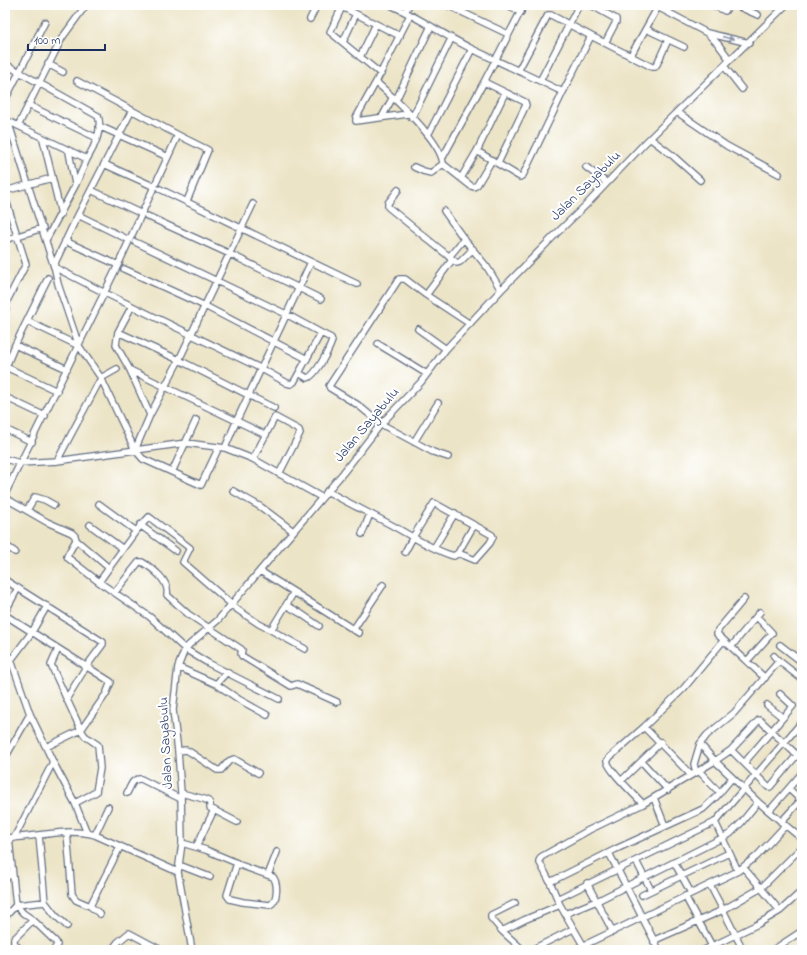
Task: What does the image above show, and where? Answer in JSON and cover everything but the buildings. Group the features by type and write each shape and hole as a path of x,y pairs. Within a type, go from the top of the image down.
{"street":[{"path":"18,126 66,31 86,5"},
{"path":"310,19 317,5"},
{"path":"391,5 432,26 451,39 563,92"},
{"path":"409,5 408,13 400,36 356,120 358,122 382,117 410,116"},
{"path":"448,5 508,34"},
{"path":"508,5 521,12"},
{"path":"443,164 443,157 524,5"},
{"path":"540,81 580,5"},
{"path":"591,5 616,19 616,22 605,43"},
{"path":"712,5 725,11 730,5"},
{"path":"735,5 758,15"},
{"name":"Jalan Sayabulu","path":"192,950 179,868 182,843 181,796 173,710 178,667 185,649 210,628 232,605 321,497 327,492 381,424 427,374 446,349 501,290 677,112 786,5"},
{"path":"381,74 330,32 342,6 400,36"},
{"path":"631,55 657,6 707,33 749,42"},
{"path":"343,42 356,14"},
{"path":"518,71 548,15 551,15 652,67 655,66 668,40"},
{"path":"5,100 6,93 19,72 45,22"},
{"path":"360,57 376,24"},
{"path":"382,117 394,99 432,26"},
{"path":"646,29 684,47"},
{"path":"707,33 718,44 730,60"},
{"path":"477,151 519,176 522,176 591,36"},
{"path":"410,116 451,39"},
{"path":"428,135 472,49"},
{"path":"5,64 96,114 99,118 97,138 76,184 46,240"},
{"path":"48,64 63,72"},
{"path":"724,66 742,89"},
{"path":"77,81 208,150 186,201"},
{"path":"376,82 428,135 443,157"},
{"path":"484,82 525,102 526,107 498,163"},
{"path":"461,178 477,151 505,93"},
{"path":"28,105 97,138"},
{"path":"54,265 132,110"},
{"path":"677,112 727,146 779,174"},
{"path":"6,121 69,152 87,159"},
{"path":"6,121 43,228 58,284 79,346 101,378 135,450 143,459 201,486 236,422 311,262"},
{"path":"99,126 168,157"},
{"path":"5,494 105,293 121,267 158,188 168,157 178,135"},
{"path":"43,139 61,214"},
{"path":"651,139 672,155 700,180"},
{"path":"69,152 76,184"},
{"path":"443,164 474,187 477,185 492,160"},
{"path":"104,164 186,201 357,284"},
{"path":"414,167 431,173 443,164"},
{"path":"586,166 607,183"},
{"path":"5,191 52,178"},
{"path":"91,190 230,254 321,299"},
{"path":"398,190 388,203 388,207 451,258 458,263 473,249"},
{"path":"5,197 26,264 6,305 6,308"},
{"path":"135,450 150,415 179,360 253,204"},
{"path":"444,211 487,267 501,290"},
{"path":"78,215 286,314 331,338 332,342 326,354 310,378 307,378 299,373"},
{"path":"5,240 43,228"},
{"path":"426,295 464,239"},
{"path":"65,241 205,306 307,359"},
{"path":"54,265 54,267 105,293 290,384 294,382 321,333"},
{"path":"48,278 26,321 5,368 57,392"},
{"path":"448,457 434,452 381,424 358,405 328,386 398,279 405,279 426,295 470,324"},
{"path":"132,306 118,332 116,347 130,370 150,415"},
{"path":"26,321 79,346"},
{"path":"418,329 446,349"},
{"path":"118,332 179,360 274,408"},
{"path":"378,344 427,374"},
{"path":"15,345 67,369"},
{"path":"56,461 101,378 117,369"},
{"path":"130,370 236,422 266,435"},
{"path":"5,397 45,416"},
{"path":"414,442 438,403"},
{"path":"253,459 275,417 300,432 279,474"},
{"path":"172,472 196,420"},
{"path":"5,429 32,442"},
{"path":"5,459 20,463 56,461 186,443 222,448 253,459 321,497"},
{"path":"233,491 261,507 293,531"},
{"path":"327,492 434,548 454,556 458,553 474,525"},
{"path":"27,510 35,497 54,505"},
{"path":"5,498 75,536 76,540 109,568"},
{"path":"405,552 434,503 454,513 493,537 490,544 476,560 472,560 458,553"},
{"path":"99,504 136,531"},
{"path":"434,548 454,513"},
{"path":"362,534 370,514"},
{"path":"99,582 140,525 147,518 150,518 190,548 183,562 232,605 250,618 305,649"},
{"path":"90,525 123,549"},
{"path":"140,525 176,551"},
{"path":"76,540 67,556 68,558 99,582 150,617 185,649 279,699"},
{"path":"5,545 15,552"},
{"path":"115,592 139,562 142,562 156,572 166,585 168,596 188,614 241,649 241,655 291,686 297,684 337,702"},
{"path":"260,571 359,633"},
{"path":"5,580 102,640 103,644 86,667 67,698"},
{"path":"354,630 383,585"},
{"path":"18,588 5,614 110,681 111,685 81,730 46,747"},
{"path":"271,630 294,592"},
{"path":"744,599 718,630 717,634 765,678"},
{"path":"286,605 319,626"},
{"path":"11,660 32,632 47,606"},
{"path":"731,647 758,615 772,633 747,661"},
{"path":"643,804 616,775 607,761 684,688 723,641"},
{"path":"780,645 802,662"},
{"path":"58,649 51,665 81,730 85,736 98,745 100,768 96,792 75,803"},
{"path":"5,653 11,660 30,714 75,803 87,833"},
{"path":"774,656 802,679"},
{"path":"695,773 695,760 700,744 734,713 779,661"},
{"path":"178,667 216,684 240,700 267,715"},
{"path":"216,684 227,672"},
{"path":"744,763 792,706 780,694"},
{"path":"767,705 782,717"},
{"path":"5,758 30,714"},
{"path":"585,948 560,905 539,862 541,856 589,830 654,798 715,761 731,750 759,720 800,757"},
{"path":"557,899 587,883 618,870 715,822 802,722"},
{"path":"644,727 695,773 716,789"},
{"path":"622,780 661,742"},
{"path":"700,744 732,778 802,839"},
{"path":"731,750 768,787 770,787 800,757 802,749"},
{"path":"178,751 186,750 217,770 221,770 229,761 234,759 258,773"},
{"path":"53,762 9,838 16,905 56,942 57,945 54,950"},
{"path":"642,762 668,790"},
{"path":"769,811 802,773"},
{"path":"550,882 706,806 717,796 732,778"},
{"path":"127,793 134,781 141,779 181,796 204,799 210,802 210,808 237,822"},
{"path":"574,950 585,948 613,932 738,871 757,856 802,800 789,789"},
{"path":"654,798 665,826"},
{"path":"565,914 626,886 730,834 758,802"},
{"path":"95,835 108,807"},
{"path":"196,847 214,810"},
{"path":"715,822 738,871"},
{"path":"9,838 66,832 87,833 95,835 120,847 179,868 210,876"},
{"path":"66,832 72,894 76,900 90,906 100,914"},
{"path":"39,835 46,902 55,915 67,926"},
{"path":"182,843 231,859 236,861 237,864 273,877 276,880 275,901 273,904 243,902 230,899 227,895 237,864"},
{"path":"90,906 120,847"},
{"path":"654,942 657,939 723,910 761,888 802,847"},
{"path":"268,875 277,852"},
{"path":"609,852 659,950"},
{"path":"642,895 729,853"},
{"path":"636,861 651,890"},
{"path":"674,862 682,876 688,895 712,946"},
{"path":"743,867 780,911"},
{"path":"5,878 12,872"},
{"path":"587,883 613,932"},
{"path":"710,885 743,950"},
{"path":"704,950 736,935 780,911 802,891"},
{"path":"5,917 16,905 46,902"},
{"path":"515,903 491,914 491,918 502,931 523,950"},
{"path":"502,931 560,905"},
{"path":"19,949 14,943 14,939 33,920"},
{"path":"531,950 573,929"},
{"path":"773,950 802,931"},
{"path":"112,950 118,942 129,933 161,950"}]}
